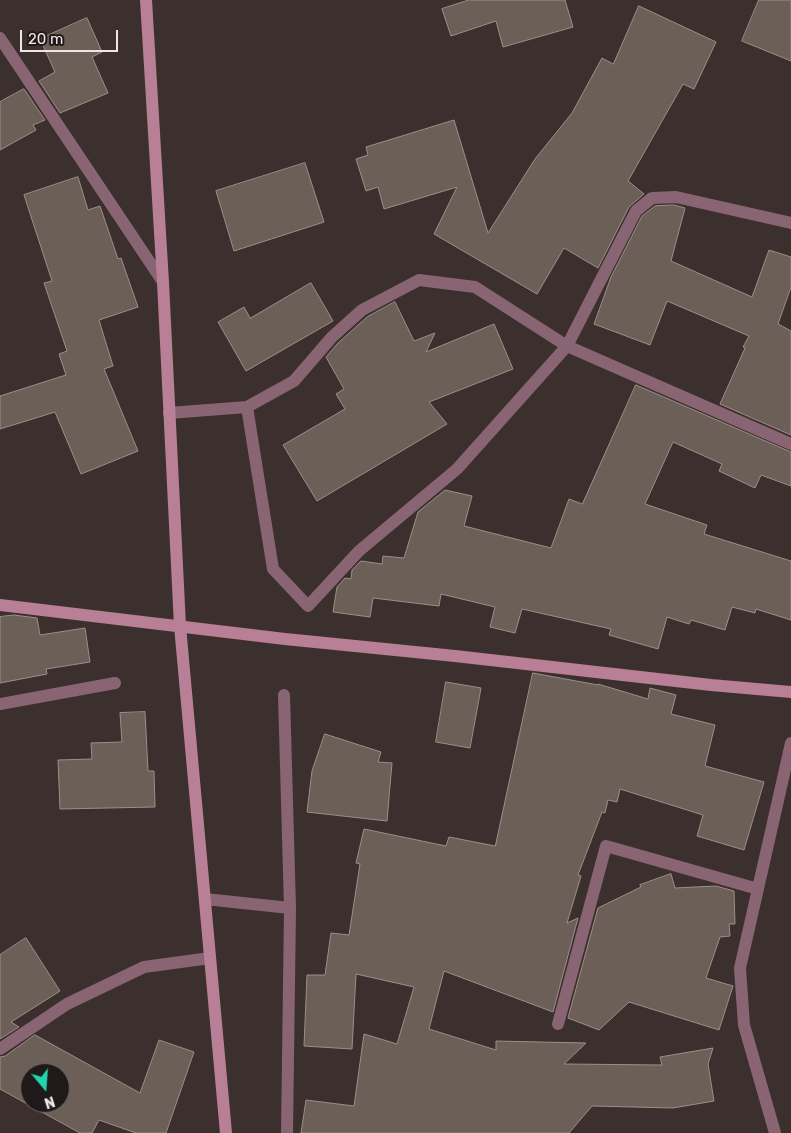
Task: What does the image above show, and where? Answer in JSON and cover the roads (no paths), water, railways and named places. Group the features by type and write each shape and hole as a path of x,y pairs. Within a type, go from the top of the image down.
{"street":[{"path":"146,0 163,282 180,626 226,1133"},
{"path":"0,38 163,282"},
{"path":"246,408 273,569 308,606 359,551 457,468 567,346 636,211 652,198 676,197 791,223"},
{"path":"169,413 246,408 294,381 332,337 362,310 419,280 475,287 567,346 791,444"},
{"path":"0,605 672,681 791,692"},
{"path":"0,704 115,683"},
{"path":"284,695 290,908 287,1133"},
{"path":"776,1133 744,1026 740,968 791,743"},
{"path":"558,1024 606,846 758,889"},
{"path":"205,899 290,908"},
{"path":"0,1049 66,1004 144,967 210,958"}]}
